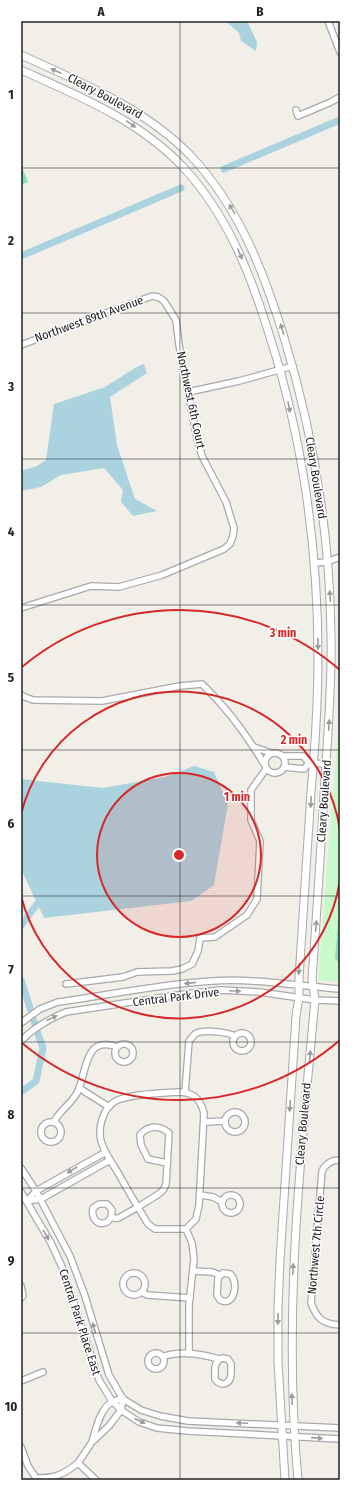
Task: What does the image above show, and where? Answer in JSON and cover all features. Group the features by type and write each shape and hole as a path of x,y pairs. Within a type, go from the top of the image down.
{"street":[{"path":"328,21 340,52"},
{"name":"Cleary Boulevard","path":"21,56 99,90 132,108 172,139 207,174 223,195 248,238 275,308 293,366 308,429 318,484 327,562 331,657 330,708 312,979 315,1000 300,1158 294,1258 291,1345 294,1436 298,1480"},
{"name":"Cleary Boulevard","path":"21,70 102,106 123,118 163,148 198,184 226,225 237,247 256,294 280,369 303,474 310,518 314,563 318,659 299,997 280,1266 278,1362 281,1436 285,1480"},
{"path":"296,110 298,116 340,97"},
{"name":"Northwest 89th Avenue","path":"21,345 152,296 158,297"},
{"name":"Northwest 6th Court","path":"21,608 91,586 119,587 162,576 224,549 230,544 234,528 226,502 202,456 188,392 176,320 168,306 158,297"},
{"path":"188,392 239,381 293,366"},
{"path":"314,563 327,562 340,557"},
{"path":"21,695 25,698 33,700 102,701 180,686 202,684 221,702 254,747 265,766 271,772 278,773 284,767 285,761 283,756"},
{"path":"254,747 271,753 277,752 283,756 303,756 311,763 326,764"},
{"path":"66,984 123,977 137,972 172,972 182,969 192,964 198,951 200,938 214,937 247,915 257,899 260,841 251,820 252,790 265,766 266,757 271,753"},
{"path":"284,767 304,769 311,763"},
{"name":"Central Park Drive","path":"21,1023 40,1009 58,1002 213,980 340,989"},
{"name":"Central Park Drive","path":"21,1041 27,1034 49,1019 66,1012 185,994 220,990 259,992 315,1000 340,1001"},
{"path":"185,1092 189,1041 192,1037 196,1033 203,1032 228,1032 235,1036"},
{"path":"54,1122 57,1114 77,1093 86,1059 92,1051 105,1044 118,1047"},
{"path":"79,1088 109,1107"},
{"path":"185,1092 201,1102 205,1122 200,1195 196,1219 186,1229 155,1229 148,1224 110,1160 102,1142 100,1128 109,1107 114,1102 128,1097 185,1092"},
{"path":"205,1122 225,1121"},
{"path":"111,1218 117,1218 138,1207 161,1193 164,1189 167,1163 168,1133 164,1129 157,1126 143,1131 140,1136 141,1145 148,1159 167,1163"},
{"path":"27,1201 36,1191 106,1152"},
{"path":"27,1201 41,1199 110,1160"},
{"name":"Northwest 7th Circle","path":"340,1160 330,1162 324,1166 322,1171 311,1303 316,1314 322,1321 328,1324 340,1325"},
{"path":"21,1168 41,1199"},
{"path":"21,1192 27,1201"},
{"path":"200,1195 213,1196 222,1202"},
{"name":"Central Park Place East","path":"41,1199 70,1256 85,1296 109,1375 123,1399 141,1410 160,1416 188,1420 340,1428"},
{"name":"Central Park Place East","path":"27,1201 62,1267 72,1292 94,1368 99,1380 112,1401 121,1410 139,1422 157,1428 340,1440"},
{"path":"186,1229 192,1243 194,1258 190,1298 189,1354"},
{"path":"193,1271 212,1272 220,1275 226,1273 232,1276 234,1278 233,1296 232,1299 226,1302 220,1300 217,1295 218,1278 220,1275"},
{"path":"21,1286 23,1296 21,1298"},
{"path":"142,1292 147,1295 190,1298"},
{"path":"164,1356 170,1354 189,1354 228,1359 231,1364 230,1379 226,1384 220,1383 215,1379 216,1364 219,1359"},
{"path":"21,1381 43,1372"},
{"path":"21,1448 28,1466 36,1478 51,1478 67,1471 78,1463 92,1442 109,1426 121,1410 123,1399 112,1401 106,1407 97,1424 92,1442"},
{"path":"78,1463 96,1480"}],"green space":[{"path":"22,167 28,182 21,185 21,168"},
{"path":"340,646 340,982 318,980 339,718"},
{"path":"340,901 340,966 335,958"}],"water":[{"path":"226,21 247,21 257,42 256,51 241,41 239,33"},
{"path":"144,364 147,373 110,397 117,445 135,499 157,511 133,516 121,502 123,490 104,468 61,475 41,487 21,491 21,471 37,466 46,460 54,404 105,387 138,366"},
{"path":"194,766 214,772 228,804 214,885 191,901 44,918 21,869 21,779 103,788 165,777"}],"waterway":[{"path":"224,169 340,120"},
{"path":"21,256 181,188"},
{"path":"21,926 37,904"},
{"path":"21,980 31,1011"},
{"path":"33,1019 35,1024"},
{"path":"21,1092 36,1081 43,1048 37,1031"}]}
